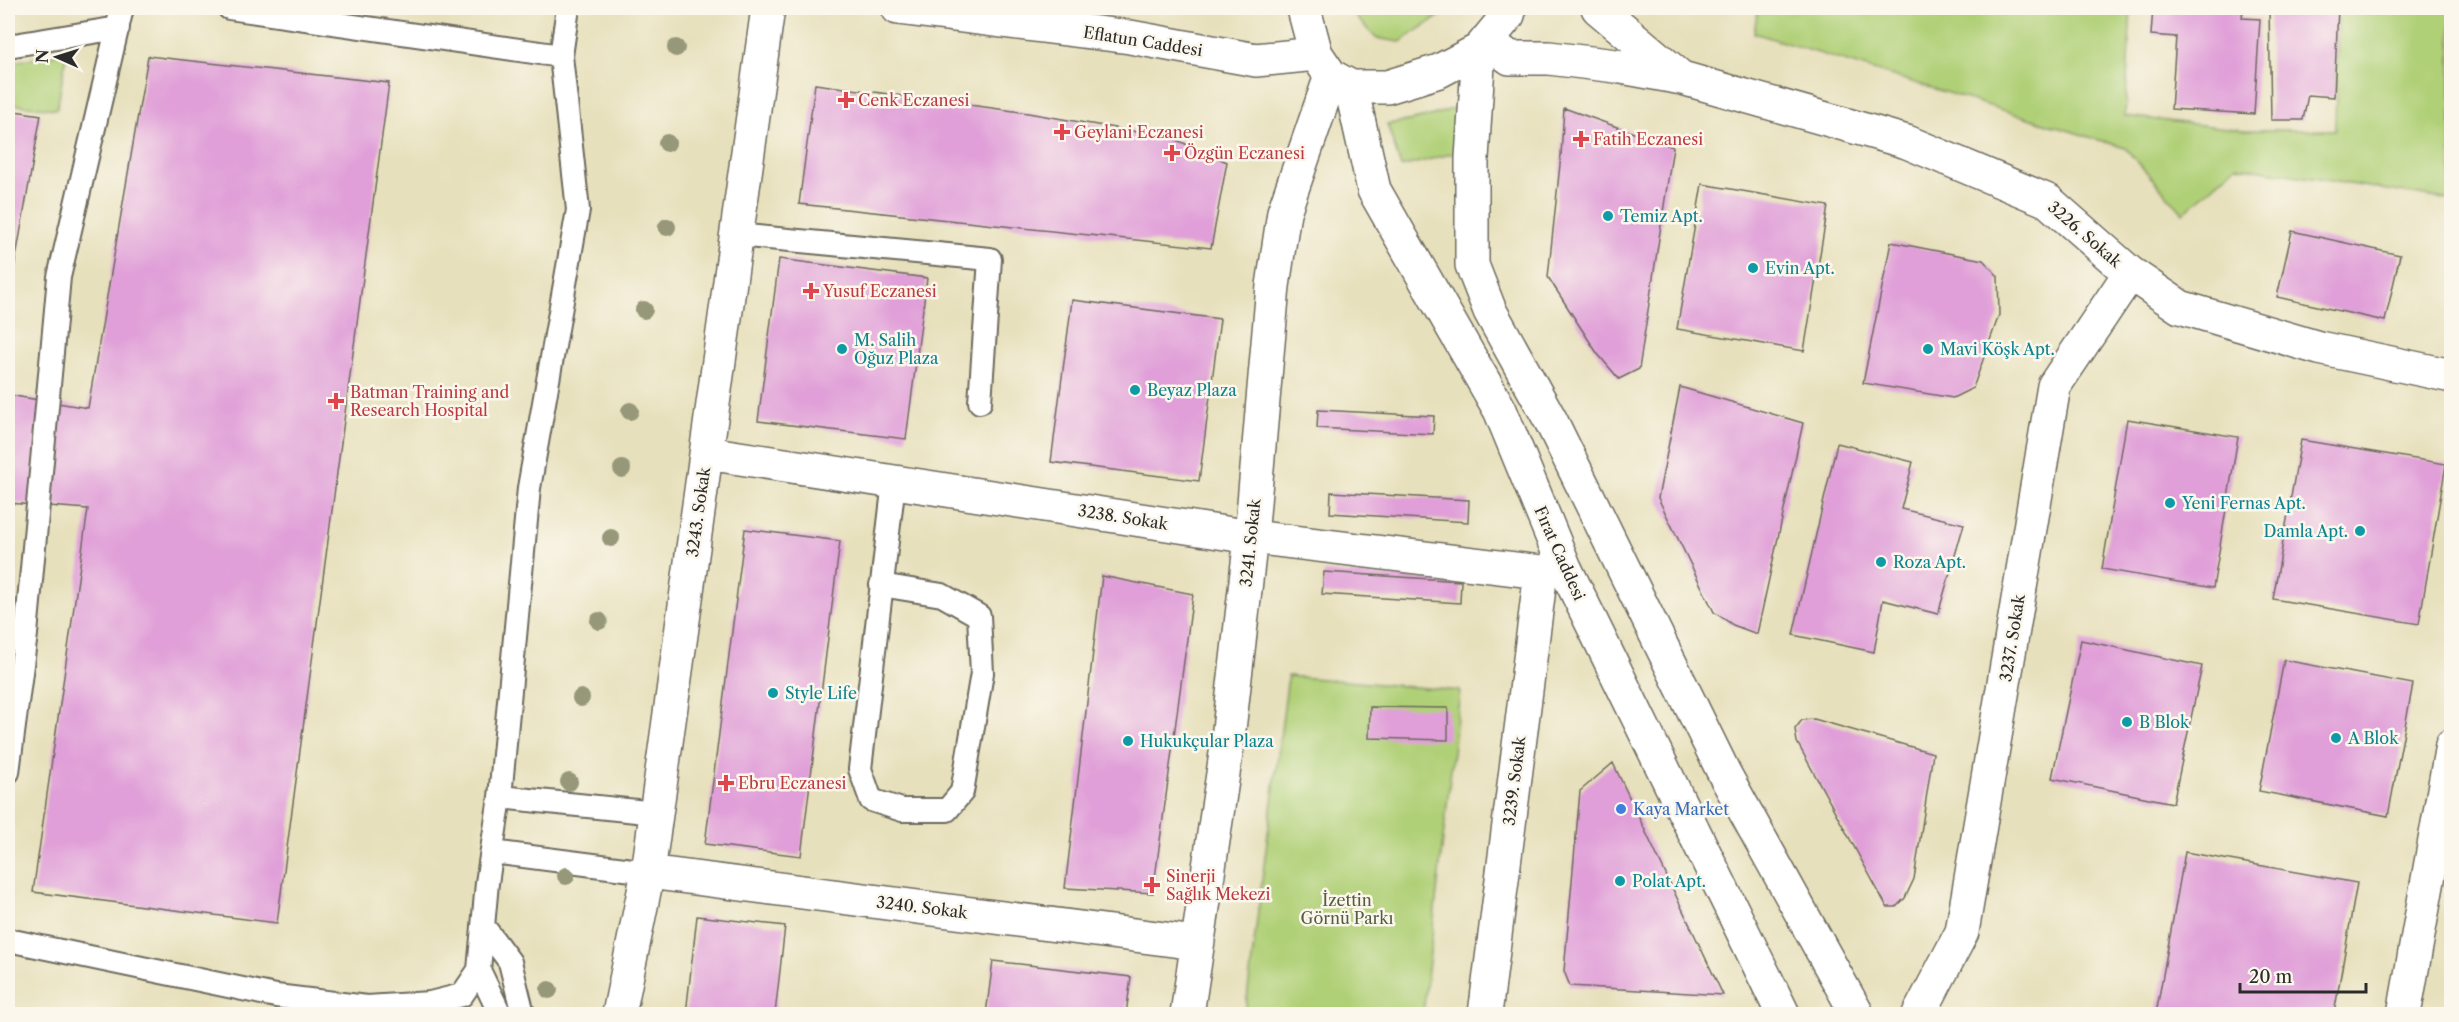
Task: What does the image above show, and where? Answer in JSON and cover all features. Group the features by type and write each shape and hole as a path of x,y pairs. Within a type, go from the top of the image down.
{"street":[{"name":"3243. Sokak","path":"620,1014 648,872 768,8"},
{"name":"Eflatun Caddesi","path":"898,8 1130,37 1333,73 1387,87 1438,71 1483,46"},
{"name":"Fırat Caddesi","path":"1307,8 1305,13 1333,73 1374,190 1500,410 1553,570 1783,1014"},
{"path":"1510,8 1509,15 1483,46 1472,158 1472,264 1490,311 1551,421 1725,776 1857,1014"},
{"path":"1598,8 1682,78"},
{"name":"3226. Sokak","path":"1483,46 1510,57 1550,58 1616,66 1682,78 1907,142 2048,201 2130,273 2180,307 2319,348 2451,375"},
{"name":"3241. Sokak","path":"1187,1014 1227,747 1251,537 1273,286 1284,212 1333,73"},
{"name":"3237. Sokak","path":"1919,1014 1962,932 2054,386 2130,273"},
{"name":"3238. Sokak","path":"707,453 1251,537 1553,570"},
{"name":"3239. Sokak","path":"1485,1014 1553,570"},
{"path":"2404,1014 2451,745"},
{"name":"3240. Sokak","path":"648,872 1196,943"}],"lane":[{"path":"229,8 561,56"},
{"path":"8,940 276,996 367,1007 430,1003 462,994 478,970 500,797 529,488 578,210 561,56 568,8"},
{"path":"8,46 120,18 59,277 26,634 8,772"},
{"path":"736,235 990,259 980,402"},
{"path":"881,585 942,594 979,616 982,674 962,792 947,810 902,810 871,800 860,769 881,585 894,482"},
{"path":"500,797 656,813"},
{"path":"492,852 648,872"},
{"path":"484,927 510,962 523,1014"},
{"path":"478,970 500,1014"}],"green space":[{"path":"1353,8 1452,8 1400,42 1376,38 1357,18"},
{"path":"1758,8 2131,8 2125,116 2244,130 2335,130 2338,8 2451,8 2451,200 2236,166 2183,213 2125,148 1754,33"},
{"path":"67,52 57,109 8,104 8,63"},
{"path":"1463,104 1462,151 1401,167 1387,124 1426,117"},
{"name":"İzettin Görnü Parkı","path":"1288,676 1460,691 1423,1014 1245,1014"}],"building":[{"path":"2153,8 2243,8 2242,18 2260,19 2254,114 2171,109 2176,37 2151,35"},
{"path":"2269,8 2338,8 2334,97 2308,95 2303,120 2271,120"},
{"path":"148,56 389,83 277,923 33,892 88,509 8,503 8,395 88,408"},
{"path":"815,84 1028,113 1172,138 1227,162 1211,248 799,204"},
{"name":"Temiz Apt.","path":"1564,108 1673,147 1639,369 1619,379 1597,353 1548,277"},
{"path":"8,110 41,115 9,297 8,297"},
{"name":"Evin Apt.","path":"1702,184 1828,206 1804,351 1677,329"},
{"path":"2292,231 2400,255 2385,321 2277,297"},
{"name":"Mavi Köşk Apt.","path":"1891,242 1983,260 1998,276 1999,315 1973,388 1953,398 1863,383"},
{"name":"M. Salih Oğuz Plaza","path":"779,259 927,278 906,439 758,421"},
{"name":"Beyaz Plaza","path":"1072,300 1220,319 1199,481 1051,462"},
{"path":"1680,387 1803,423 1757,634 1733,625 1714,612 1658,498"},
{"path":"1318,410 1434,416 1433,434 1317,428"},
{"name":"Yeni Fernas Apt.","path":"2127,419 2238,437 2213,588 2102,569"},
{"name":"Damla Apt.","path":"2301,440 2446,464 2419,624 2273,599"},
{"name":"Roza Apt.","path":"1837,443 1913,462 1901,509 1964,524 1938,614 1883,600 1874,652 1793,635"},
{"path":"1331,492 1469,500 1468,522 1330,513"},
{"name":"Style Life","path":"745,529 840,541 801,856 705,844"},
{"path":"1324,572 1461,581 1460,603 1322,594"},
{"name":"Hukukçular Plaza","path":"1102,576 1193,594 1153,893 1065,888"},
{"name":"B Blok","path":"2081,640 2202,666 2173,803 2052,778"},
{"name":"A Blok","path":"2284,660 2413,684 2388,816 2259,791"},
{"path":"1370,707 1448,708 1448,740 1369,738"},
{"path":"1814,719 1933,753 1914,879 1905,898 1896,907 1887,907 1797,742 1795,729 1802,720"},
{"name":"Polat Apt.","path":"1613,763 1723,995 1570,986 1564,971 1580,791"},
{"path":"2185,852 2357,883 2334,1014 2156,1014"},
{"path":"697,916 785,926 775,1014 686,1014"},
{"path":"993,961 1131,977 1126,1014 986,1014"},
{"path":"1541,1010 1577,1013 1541,1014"}],"place":[{"name":"Cenk Eczanesi","path":"846,100"},
{"name":"Geylani Eczanesi","path":"1062,132"},
{"name":"Fatih Eczanesi","path":"1581,139"},
{"name":"Özgün Eczanesi","path":"1172,153"},
{"name":"Temiz Apt.","path":"1608,216"},
{"name":"Evin Apt.","path":"1753,268"},
{"name":"Yusuf Eczanesi","path":"811,291"},
{"name":"M. Salih Oğuz Plaza","path":"842,349"},
{"name":"Mavi Köşk Apt.","path":"1928,349"},
{"name":"Beyaz Plaza","path":"1135,390"},
{"name":"Batman Training and Research Hospital","path":"336,401"},
{"name":"Yeni Fernas Apt.","path":"2170,503"},
{"name":"Damla Apt.","path":"2360,531"},
{"name":"Roza Apt.","path":"1881,562"},
{"name":"Style Life","path":"773,693"},
{"name":"B Blok","path":"2127,722"},
{"name":"A Blok","path":"2336,738"},
{"name":"Hukukçular Plaza","path":"1128,741"},
{"name":"Ebru Eczanesi","path":"726,783"},
{"name":"Kaya Market","path":"1621,809"},
{"name":"Polat Apt.","path":"1620,881"},
{"name":"Sinerji Sağlık Mekezi","path":"1152,885"}]}
